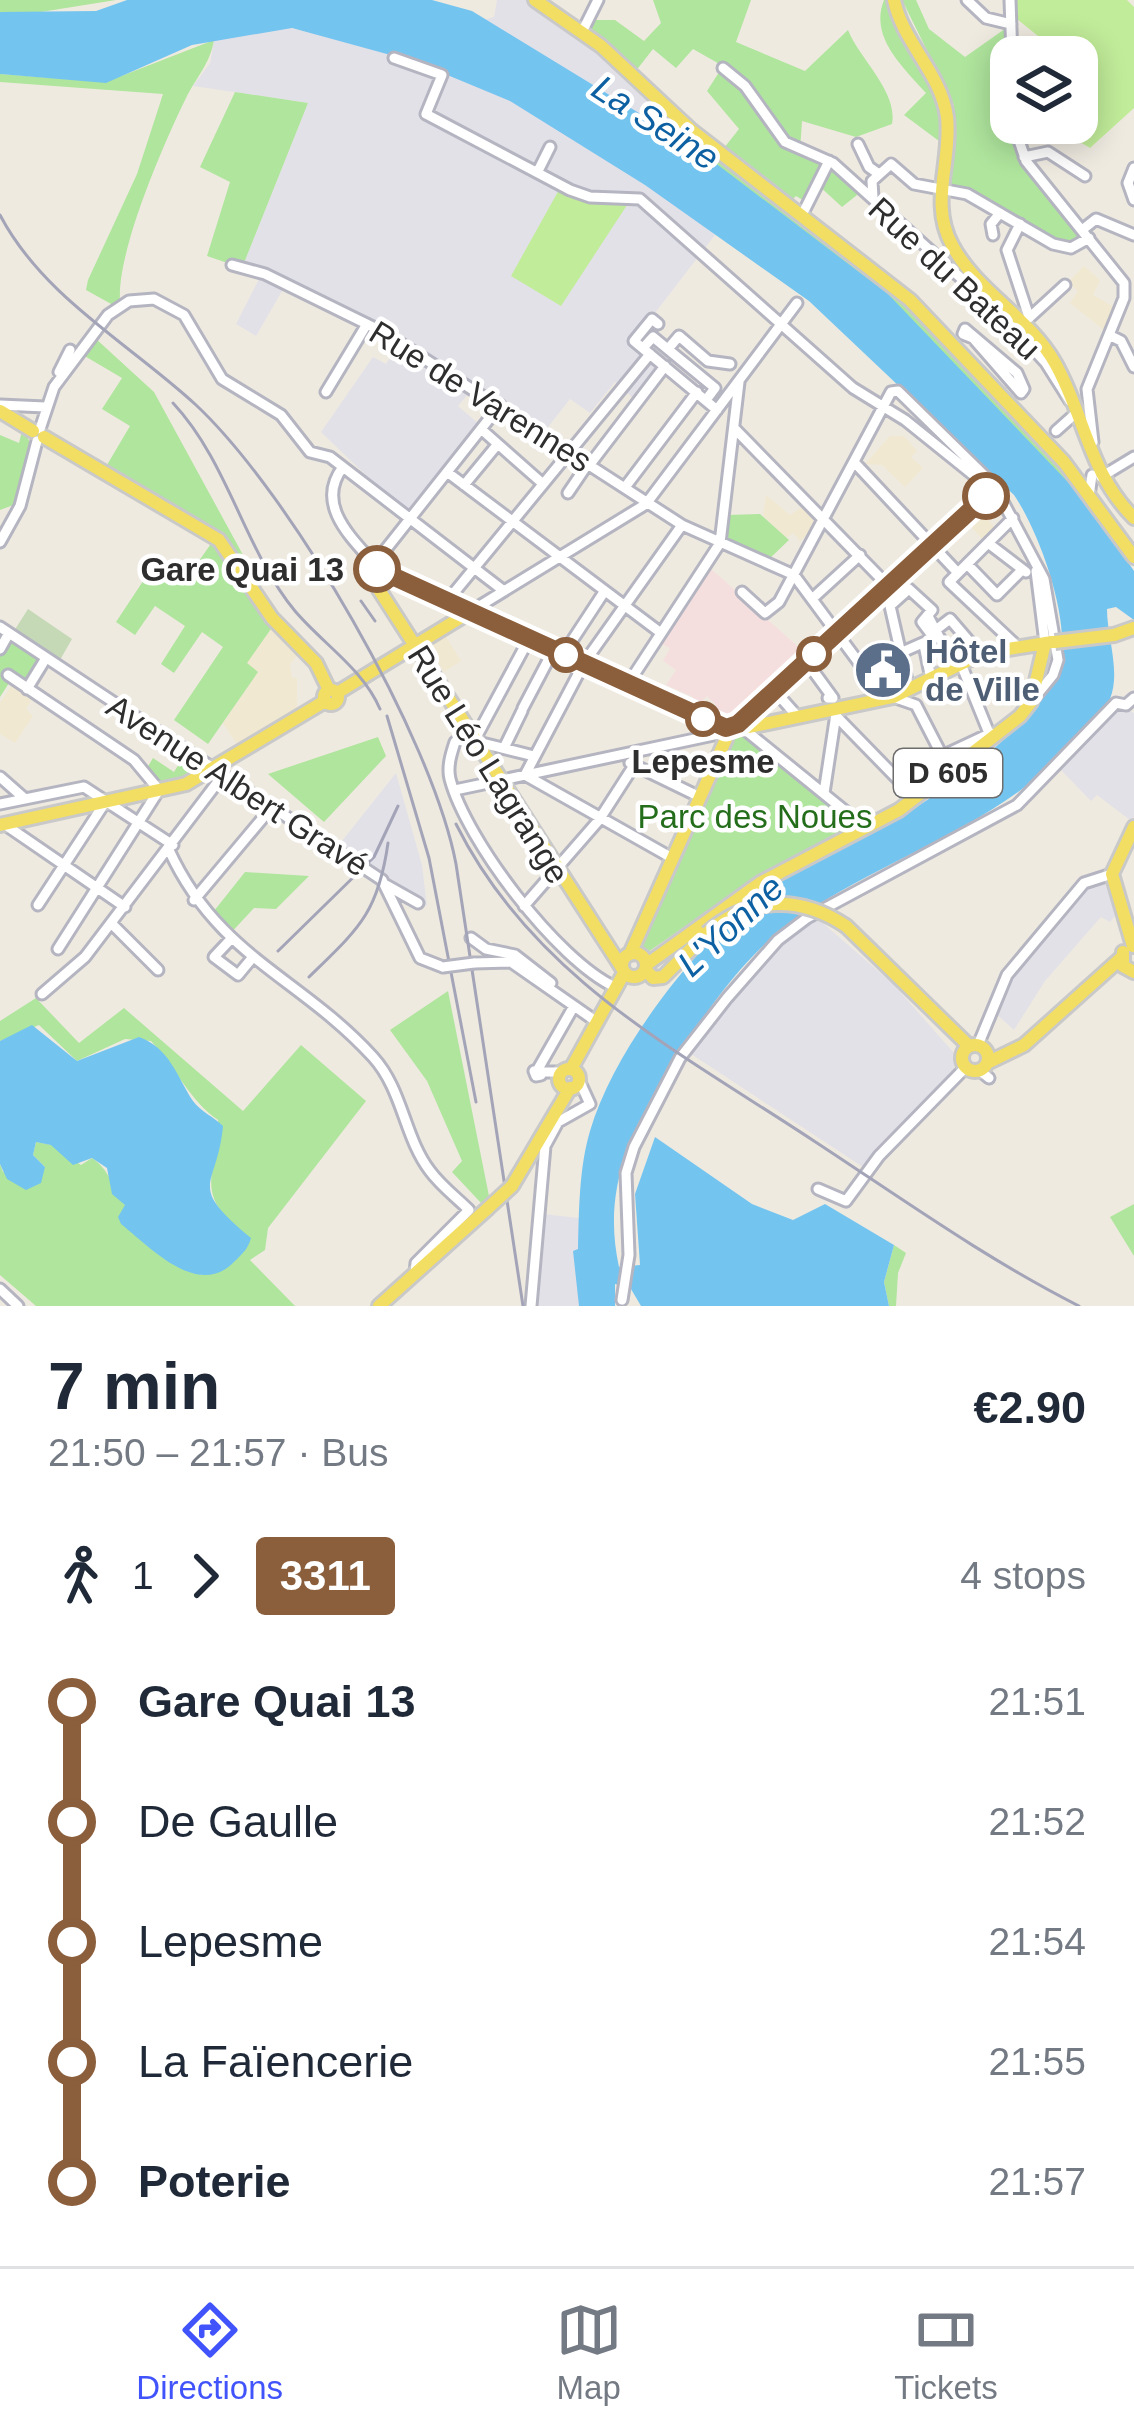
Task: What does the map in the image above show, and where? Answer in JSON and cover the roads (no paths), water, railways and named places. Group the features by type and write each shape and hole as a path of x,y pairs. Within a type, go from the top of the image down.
{"main road":[{"path":"535,0 582,32 691,130 910,300 1045,442 1134,557"},
{"path":"897,0 911,45 943,100 947,235 979,279 1026,320 1054,360 1087,434 1099,477 1134,518"},
{"path":"0,408 219,540 272,617 316,663 330,695"},
{"path":"377,565 728,730 889,697 980,654 1012,646 1129,633"},
{"name":"Rue Léo Lagrange","path":"377,565 376,584 555,869 632,963"},
{"path":"2,825 91,798 106,801 219,772 330,695 473,610"},
{"path":"1031,702 1044,643"},
{"name":"D 605","path":"379,1306 512,1186 553,1119 564,1078 632,963 663,951 760,883 916,798 1031,702"},
{"path":"728,730 632,963 660,983 707,933 741,910 776,903 806,906 846,926 977,1059 1012,1052 1088,986 1130,968 1133,946 1112,874 1134,827"},
{"name":"D 605","path":"564,1078 632,963"}],"street":[{"path":"582,32 598,0"},
{"path":"968,0 986,18 1011,24"},
{"path":"1010,0 1011,36"},
{"path":"394,58 442,75 427,111 466,139 590,196 640,199 853,388 992,490 1013,518 1036,575 1044,643"},
{"name":"Rue du Bateau","path":"723,68 745,86 785,142 829,161 873,203 925,242 1038,353 1073,407"},
{"path":"858,144 869,167 879,174"},
{"path":"1020,144 1024,157 1124,283 1124,298 1087,389 1087,434"},
{"path":"538,171 550,147"},
{"path":"1024,157 1048,152 1085,176"},
{"path":"802,215 829,161"},
{"path":"873,203 869,188 891,164 914,184 967,194 1064,248 1096,222 1134,236"},
{"path":"1134,171 1134,197"},
{"path":"993,235 991,224 1000,213"},
{"path":"1020,224 1007,250 1026,320 1065,285"},
{"name":"Rue de Varennes","path":"232,265 265,274 367,324 682,525 794,575"},
{"path":"61,376 111,311 146,298 184,315 224,381 298,430 309,441 310,452 320,450 504,591"},
{"path":"473,610 648,501 797,303"},
{"path":"658,324 652,319 634,340 717,410"},
{"path":"326,392 367,324"},
{"path":"1015,376 973,338 966,338 965,329 1015,376 1016,397"},
{"path":"1109,335 1121,341 1134,367"},
{"path":"668,349 679,336 708,361 730,364"},
{"path":"448,600 647,351 652,337 715,388 701,396 626,486"},
{"path":"0,542 20,506 45,407 70,350"},
{"path":"1015,376 1038,353"},
{"path":"568,493 664,366"},
{"path":"628,684 720,543 737,388"},
{"path":"455,790 728,730 892,584 994,485 898,391 890,392 779,602 765,613 742,592"},
{"path":"341,469 334,512 360,554 377,565 500,405"},
{"path":"0,408 45,407"},
{"path":"1056,431 1073,407"},
{"path":"734,428 860,555 928,613 932,679"},
{"path":"482,429 542,483"},
{"path":"464,485 497,445"},
{"path":"1089,496 1099,477 1134,457"},
{"path":"854,462 958,573 972,605 1012,646"},
{"path":"447,472 556,559 661,633"},
{"path":"958,573 1013,518"},
{"path":"525,775 584,663 682,525"},
{"path":"988,543 1019,573 1044,579 1050,599 1058,660 1053,675 1031,702"},
{"path":"813,598 860,555"},
{"path":"958,573 1000,595 1019,573"},
{"path":"794,575 889,697 916,705 950,771"},
{"path":"504,748 559,651 604,592"},
{"path":"902,594 890,606 909,689"},
{"path":"901,653 933,637 972,605"},
{"path":"953,622 980,654"},
{"path":"0,649 4,630"},
{"name":"Avenue Albert Gravé","path":"4,630 386,885 418,955 429,965 511,962 572,1005"},
{"path":"530,637 472,738 452,747 449,777 498,871 524,906 615,987"},
{"path":"933,637 958,666 994,734 942,756"},
{"path":"27,689 46,658"},
{"path":"806,661 832,698 824,793"},
{"path":"8,675 134,760 159,790 58,949"},
{"path":"774,691 798,717"},
{"path":"623,1294 626,1174 634,1147 680,1058 760,959 807,918 1017,805 1116,703 1131,705"},
{"path":"756,707 760,724"},
{"path":"833,708 916,798"},
{"path":"728,730 824,793 859,827"},
{"path":"472,738 535,756"},
{"path":"625,753 633,767 700,797"},
{"path":"524,906 600,818 633,767"},
{"path":"42,994 74,970 112,924 171,848 219,772"},
{"path":"525,775 672,858"},
{"path":"1,779 25,799"},
{"path":"0,804 81,787 91,798"},
{"path":"38,905 106,801 171,848 194,900 230,940 372,1057 405,1109 430,1171 470,1210 416,1263 416,1273"},
{"path":"194,900 272,807"},
{"path":"2,825 125,907"},
{"path":"818,1189 846,1201 879,1156 977,1059 1007,975 1084,883 1112,874"},
{"path":"386,885 418,903"},
{"path":"112,924 158,970"},
{"path":"471,938 485,949 515,955 597,1022"},
{"path":"230,940 214,957 225,967 238,975 253,957"},
{"path":"530,1306 544,1152 558,1122 588,1108 564,1078 572,1005"},
{"path":"0,1289 18,1306"}],"water":[{"name":"L'Yonne","path":"127,0 432,0 472,11 693,146 888,294 1088,503 1134,571 1134,620 1116,607 1107,609 1113,689 1092,726 1006,801 834,895 757,951 704,1016 647,1107 627,1150 614,1218 619,1267 640,1265 635,1194 655,1137 752,1204 793,1220 825,1204 894,1245 884,1282 889,1306 641,1306 631,1289 615,1284 615,1306 579,1306 573,1251 578,1249 584,1160 602,1099 637,1034 682,973 732,918 788,873 877,830 937,793 1012,732 1049,688 1062,649 1058,603 1024,511 1014,495 809,301 645,185 510,101 416,62 292,28 192,45 106,83 0,74 0,12 96,11"},
{"path":"32,1025 77,1061 139,1037 165,1056 193,1101 223,1126 210,1185 218,1206 251,1238 235,1261 221,1272 206,1275 191,1273 161,1257 121,1224 118,1217 125,1205 112,1194 107,1168 92,1158 73,1165 51,1145 36,1142 33,1155 45,1167 41,1183 26,1190 7,1179 0,1164 0,1041"}],"railway":[{"path":"0,215 39,271 196,405 233,445 314,556 388,686 442,811 456,864 523,1306"},
{"path":"173,403 209,452 277,587 363,681 380,709"},
{"path":"361,601 375,621"},
{"path":"387,716 429,858 476,1102"},
{"path":"278,951 374,857 398,806"},
{"path":"456,824 488,878 525,925 612,1006 944,1227 1079,1306"},
{"path":"309,977 341,946 372,904 388,843"}],"place":[{"name":"Gare Quai 13","path":"377,569"},
{"name":"Hôtel de Ville","path":"883,670"},
{"name":"Lepesme","path":"703,719"}],"water label":[{"name":"La Seine","path":"656,122"}],"park label":[{"name":"Parc des Noues","path":"755,816"}]}
